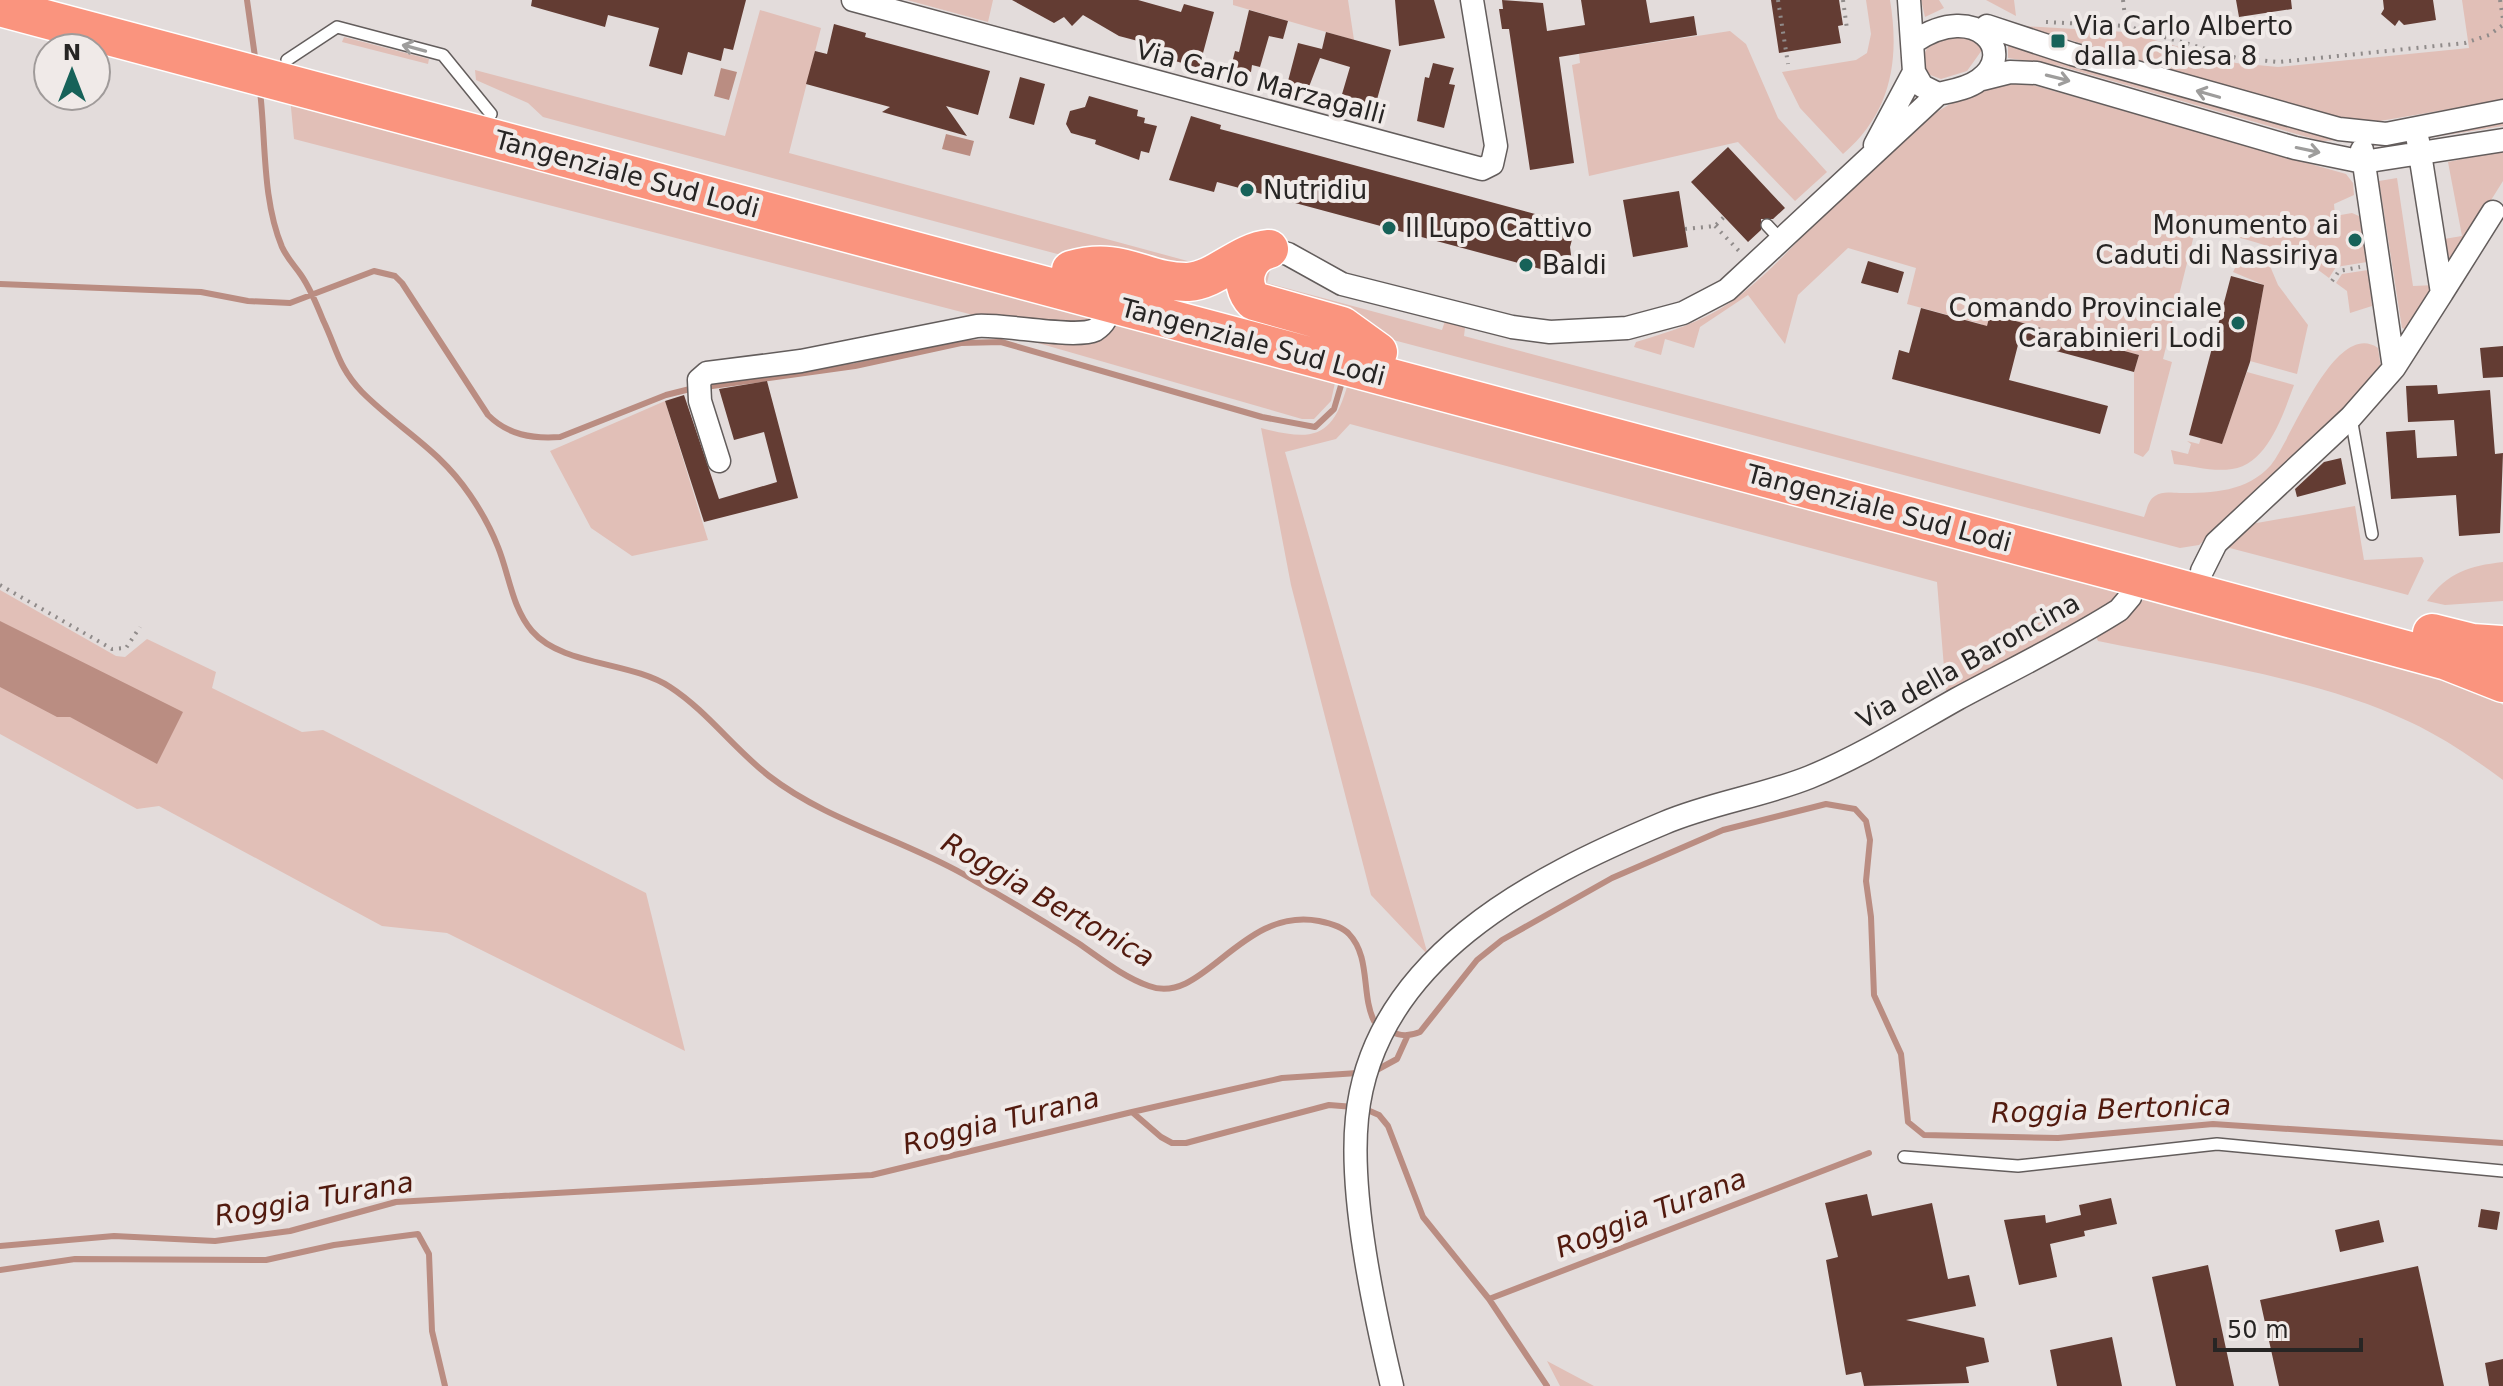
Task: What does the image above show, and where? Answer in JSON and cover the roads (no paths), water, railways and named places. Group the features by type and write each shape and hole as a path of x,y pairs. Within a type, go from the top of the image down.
{"highway":[{"name":"Tangenziale Sud Lodi","path":"61,0 229,56"},
{"name":"Tangenziale Sud Lodi","path":"0,7 491,114 2442,636 2503,645"},
{"name":"Tangenziale Sud Lodi","path":"283,67 1111,305 2447,661 2503,683"},
{"path":"1071,270 1109,264 1191,282 1247,253 1269,249"},
{"path":"1269,249 1258,253 1247,267 1246,289 1254,301 1342,326 1378,352"}],"street":[{"name":"Via Carlo Marzagalli","path":"853,0 1482,169 1492,164 1496,146 1472,0"},
{"path":"1867,159 1914,72 1915,41 1909,0"},
{"path":"1915,41 1927,28 1962,11 1987,26 2072,54 2297,120 2362,133 2416,129 2503,111"},
{"path":"1982,79 1990,68 1993,52 1987,26"},
{"path":"1914,72 1922,86 1938,94"},
{"path":"1269,249 1288,254 1342,284 1478,319 1550,332 1627,328 1683,313 1727,290 1755,266 1774,233 1867,159 1938,94 2010,72 2037,73 2295,148 2363,162 2503,140"},
{"path":"2416,129 2442,293"},
{"path":"2362,133 2363,162 2394,368"},
{"path":"2202,571 2216,543 2351,417 2394,368 2493,212"},
{"path":"719,461 698,386 707,373 801,361 977,326 999,324 1089,332 1104,323 1111,305"},
{"name":"Via della Baroncina","path":"1392,1386 1378,1323 1358,1184 1363,1091 1383,1026 1461,935 1524,891 1584,858 1666,822 1809,777 2111,615 2130,597 2137,577"}],"lane":[{"path":"2351,417 2372,534"},
{"path":"1904,1157 2018,1166 2217,1144 2503,1171"}],"waterway":[{"name":"Roggia Bertonica","path":"247,0 256,64"},
{"name":"Roggia Bertonica","path":"260,91 268,190 284,251 307,285 339,358 354,383 445,464 474,501 502,557 515,601 532,631 561,651 636,672 670,687 696,707 756,765 791,791 839,817 963,874 1139,982 1169,989 1187,983 1267,928 1292,920 1319,921 1343,929 1356,943 1374,1021 1396,1034 1413,1034 1420,1032 1477,960 1502,940 1612,878 1723,830 1826,804 1855,809 1866,821 1870,840 1866,881 1871,917 1874,995 1901,1054 1908,1122 1924,1135 2058,1138 2213,1124 2503,1143"},
{"path":"0,284 201,292 248,301 290,303 374,271 395,276 488,415 504,427 530,436 560,437 666,395 694,388"},
{"path":"705,387 855,366 961,343 1001,342 1262,417 1315,427 1334,409 1342,382"},
{"path":"1132,1112 1282,1078 1373,1072 1397,1059 1407,1037"},
{"name":"Roggia Turana","path":"0,1246 114,1236 215,1241 290,1231 396,1202 872,1175 1132,1112 1161,1137 1172,1143 1186,1143 1329,1105 1354,1107"},
{"name":"Roggia Turana","path":"1365,1109 1379,1115 1388,1126 1423,1217 1489,1299 1869,1153"},
{"path":"0,1270 75,1259 266,1260 334,1245 418,1234 429,1254 432,1331 445,1386"},
{"path":"1489,1299 1547,1386"}],"place":[{"name":"Via Carlo Alberto dalla Chiesa 8","path":"2058,41"},
{"name":"Nutridiu","path":"1247,190"},
{"name":"Il Lupo Cattivo","path":"1389,228"},
{"name":"Monumento ai Caduti di Nassiriya","path":"2355,240"},
{"name":"Baldi","path":"1526,265"},
{"name":"Comando Provinciale Carabinieri Lodi","path":"2238,323"}]}
